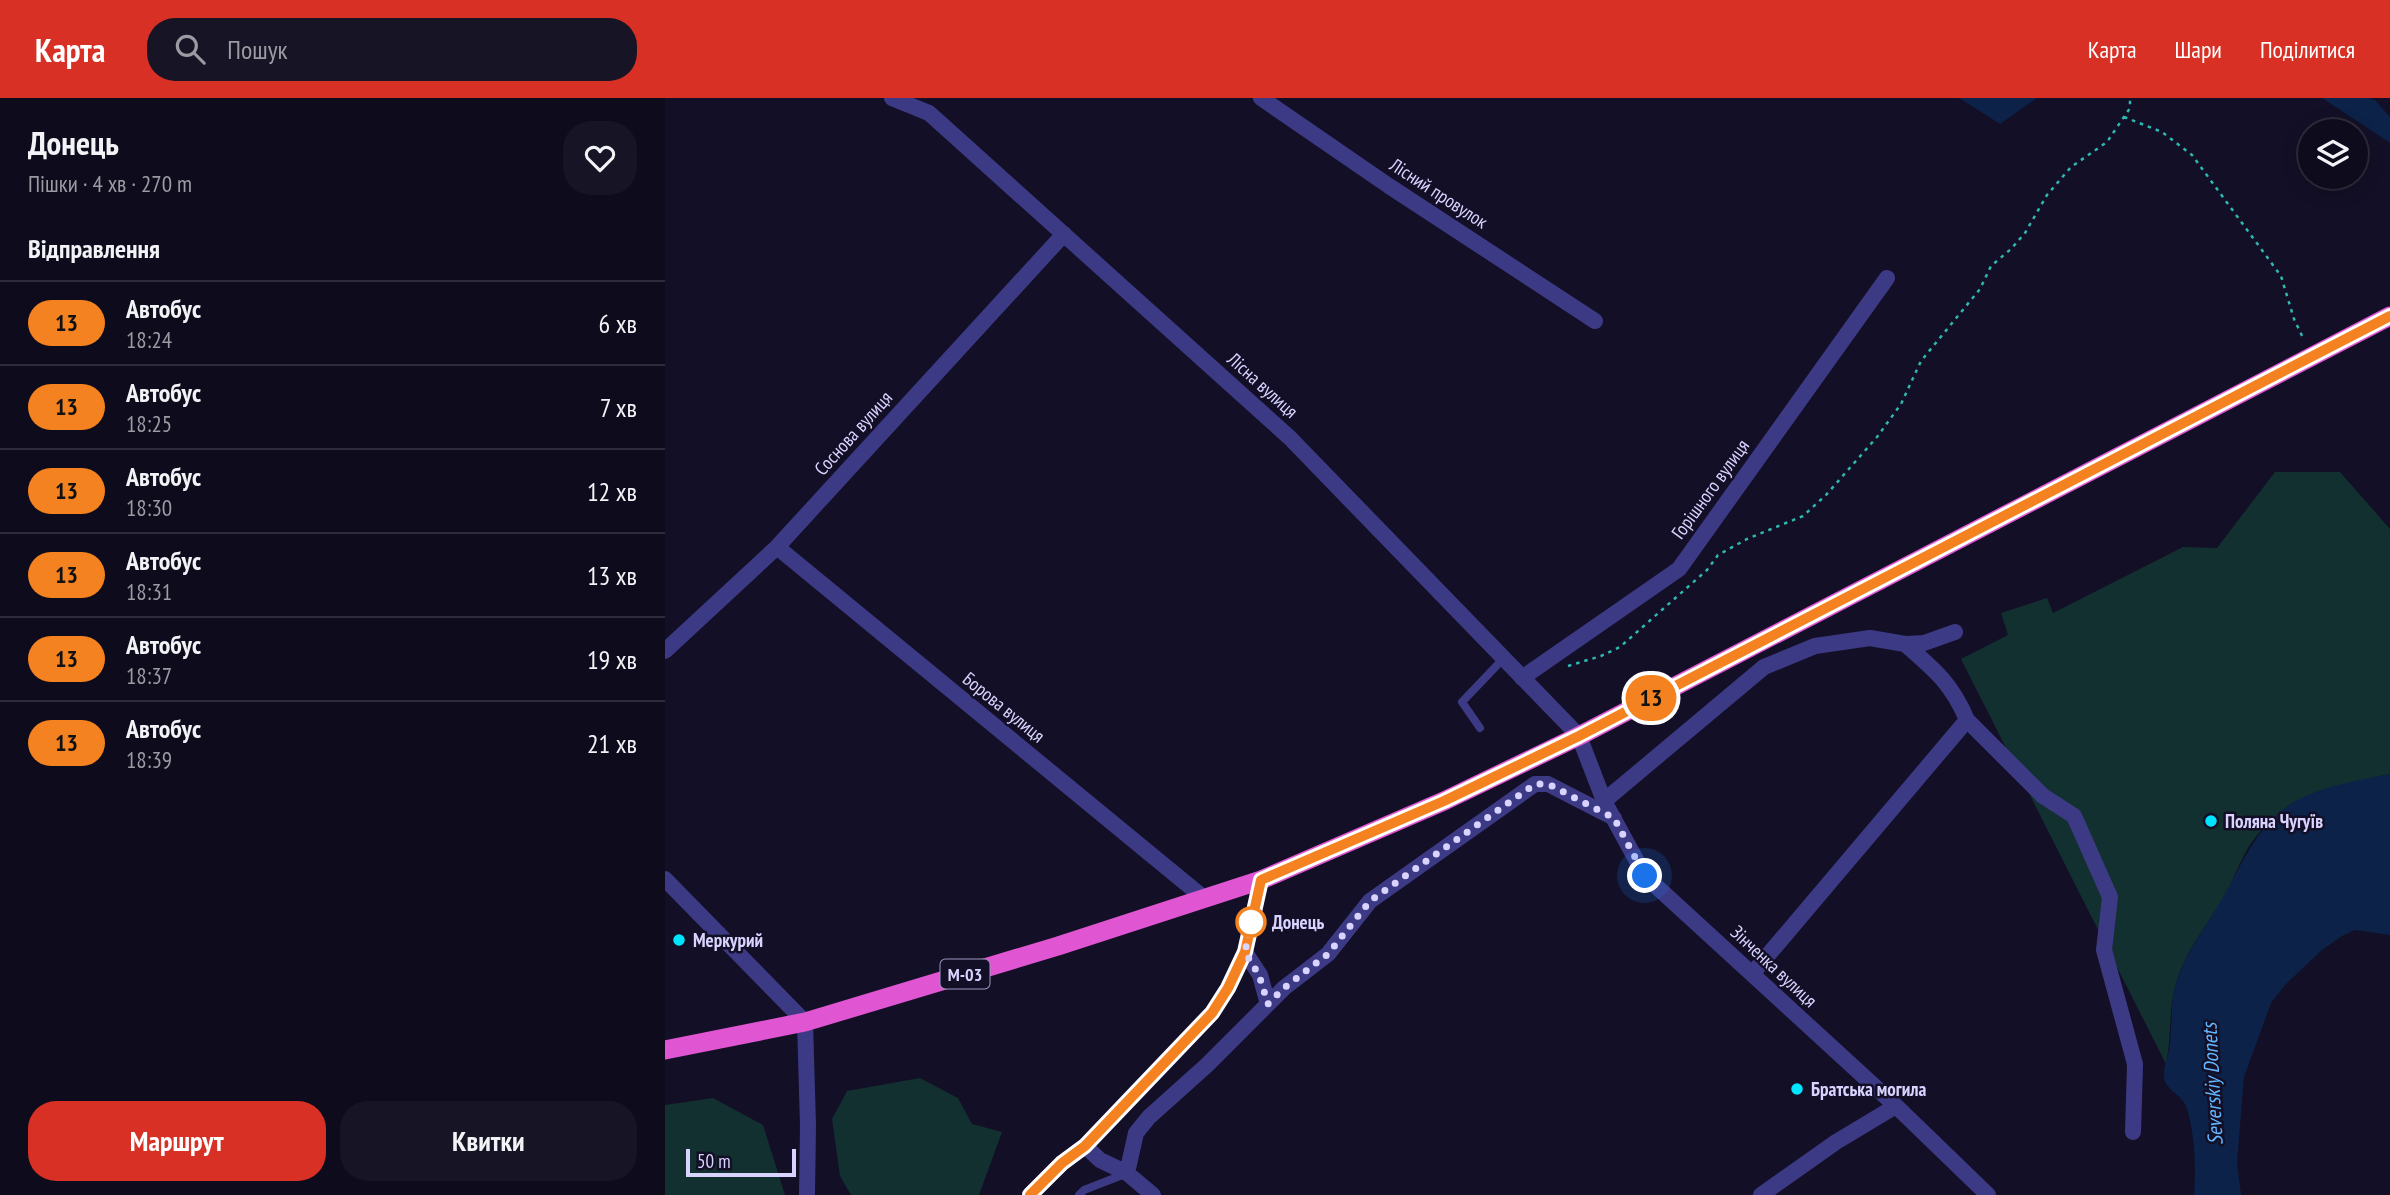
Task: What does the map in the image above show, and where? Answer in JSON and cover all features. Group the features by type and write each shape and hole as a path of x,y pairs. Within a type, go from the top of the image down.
{"highway":[{"name":"М-03","path":"665,1050 804,1022 1058,946 1261,880 1444,801 1579,736 2390,316"}],"street":[{"name":"Лісна вулиця","path":"892,98 929,113 1290,438 1579,736"},
{"path":"929,113 939,98"},
{"name":"Лісний провулок","path":"1261,98 1595,321"},
{"name":"Соснова вулиця","path":"665,651 777,547 1064,234"},
{"name":"Горішного вулиця","path":"1522,678 1679,569 1887,278"},
{"name":"Борова вулиця","path":"777,547 1205,899"},
{"path":"1604,801 1764,667 1815,646 1870,638 1905,644 1924,643 1955,632"},
{"path":"1905,644 1932,668 1957,697 1967,720 2043,796 2074,816 2110,897 2104,950 2135,1064 2133,1132"},
{"path":"1752,974 1967,720"},
{"name":"Зінченка вулиця","path":"1579,736 1604,801 1645,876 1896,1106 1988,1195"},
{"path":"1127,1173 1136,1133 1149,1117 1207,1065 1284,988 1328,954 1370,901 1535,784 1548,784 1614,818"},
{"path":"665,879 804,1022 808,1125 807,1195"},
{"path":"1030,1195 1062,1163 1085,1146 1212,1013 1228,988 1245,952 1261,880"},
{"path":"1245,952 1259,975 1268,1004"},
{"path":"1761,1195 1836,1142 1896,1106"},
{"path":"1085,1146 1100,1160 1127,1173 1153,1195"}],"lane":[{"path":"1480,728 1461,702 1503,659"},
{"path":"1079,1195 1084,1190 1127,1173"}],"path":[{"path":"1561,668 1601,656 1620,647 1707,570 1718,555 1747,539 1803,516 1826,495 1877,437 1901,404 1921,361 1980,289 1991,266 2025,233 2046,195 2071,167 2107,142 2130,108 2130,98"},
{"path":"2124,117 2162,132 2192,155 2281,276 2294,319 2312,356"}],"green space":[{"path":"2275,472 2340,472 2390,529 2390,774 2310,796 2276,816 2261,830 2248,848 2226,895 2181,969 2172,1001 2166,1064 1961,659 2008,635 2001,613 2047,598 2053,613 2183,547 2217,548"},
{"path":"920,1078 958,1098 972,1124 1002,1132 979,1195 851,1195 840,1176 832,1119 847,1091"},
{"path":"713,1098 763,1125 785,1195 665,1195 665,1105"}],"water":[{"path":"1959,98 2037,98 2000,124"},
{"path":"2322,98 2369,98 2376,101 2390,117 2390,143 2368,128 2368,119 2354,119"},
{"name":"Severskiy Donets","path":"2390,774 2390,935 2355,930 2342,936 2322,950 2286,984 2271,1003 2244,1077 2237,1163 2241,1195 2194,1195 2194,1150 2189,1116 2184,1102 2167,1085 2164,1077 2170,1042 2173,995 2182,967 2250,848 2277,814 2313,793"}],"bus line":[{"name":"13","path":"1030,1195 1062,1163 1085,1146 1212,1013 1228,988 1245,952 1261,880 1444,801 1579,736 2390,316"}],"place":[{"name":"Поляна Чугуїв","path":"2211,821"},
{"name":"Донець","path":"1251,922"},
{"name":"Меркурий","path":"679,940"},
{"name":"Братська могила","path":"1797,1089"}],"route":[{"path":"1251,922 1245,952 1259,975 1268,1004 1328,954 1370,901 1535,784 1548,784 1614,818 1645,876"}]}
